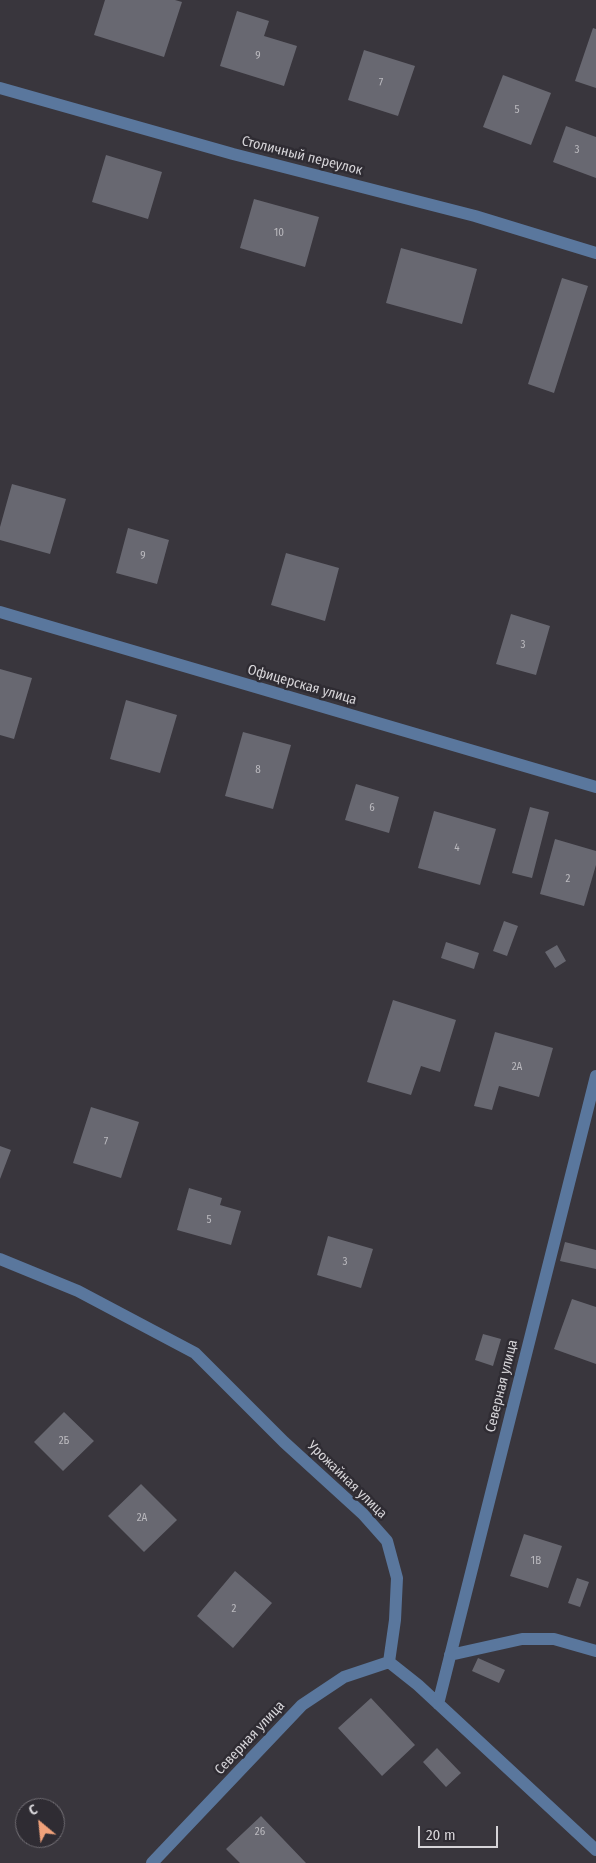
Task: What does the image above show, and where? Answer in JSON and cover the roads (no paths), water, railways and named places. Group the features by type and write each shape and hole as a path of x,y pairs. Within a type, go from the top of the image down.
{"street":[{"name":"Столичный переулок","path":"0,88 233,154 475,216 596,253"},
{"name":"Офицерская улица","path":"0,612 596,786"},
{"name":"Северная улица","path":"438,1704 596,1076"},
{"name":"Урожайная улица","path":"0,1259 78,1292 195,1353 284,1442 364,1514 387,1541 397,1578 395,1620 389,1662"},
{"path":"450,1655 522,1639 554,1639 596,1651"},
{"name":"Северная улица","path":"152,1863 302,1705 344,1678 389,1662"},
{"path":"389,1662 438,1704 596,1850"}]}
